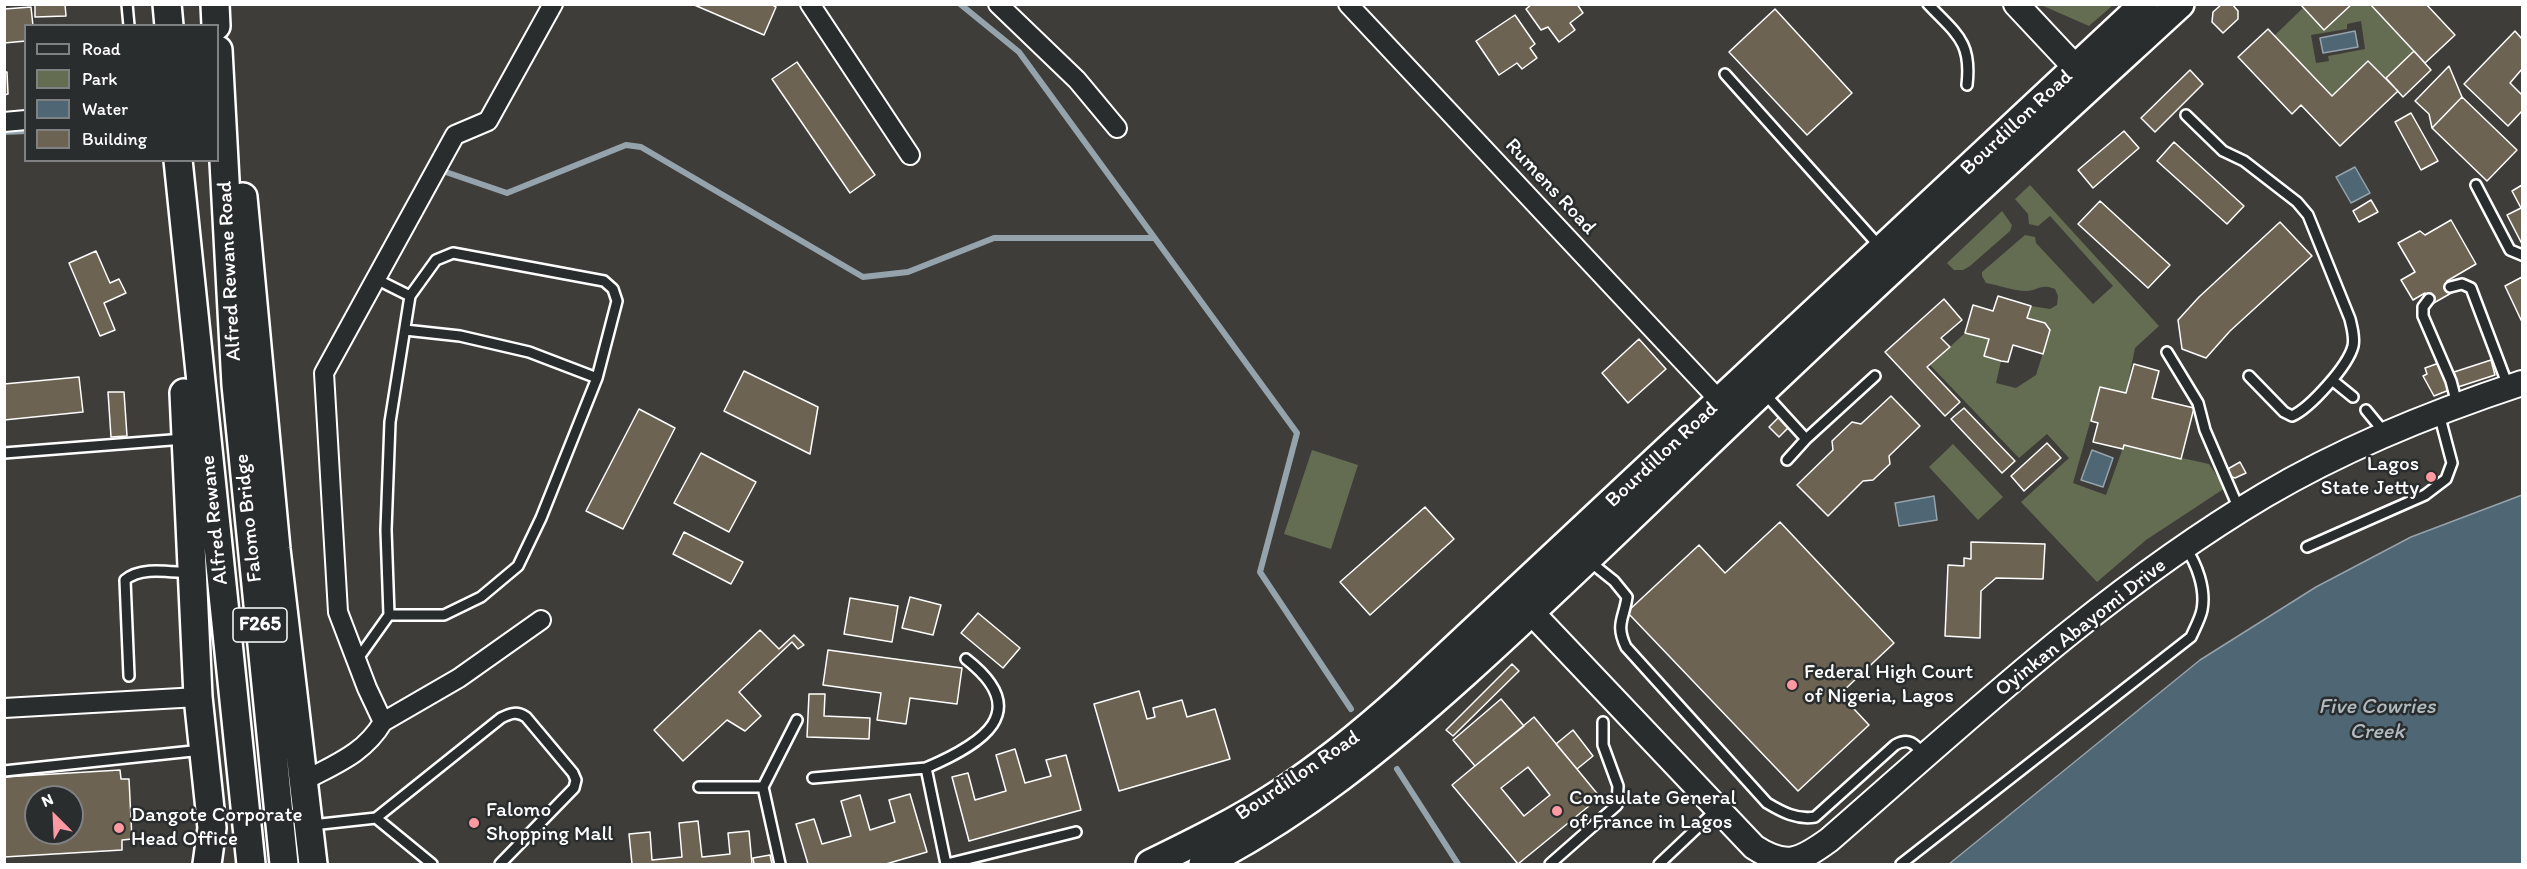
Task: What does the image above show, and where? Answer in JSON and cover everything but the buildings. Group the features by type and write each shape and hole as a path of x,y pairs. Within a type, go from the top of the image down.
{"main road":[{"path":"167,4 169,24"},
{"path":"215,4 216,24"},
{"name":"Bourdillon Road","path":"1203,864 1230,858 1363,761 1522,605 1720,401 2144,4"},
{"name":"Bourdillon Road","path":"1150,864 1200,840 1278,795 1351,743 1522,605 1587,559 1762,391 2180,4"},
{"path":"219,82 240,165 276,549 314,864"},
{"name":"Alfred Rewane Road","path":"219,82 236,386"},
{"path":"176,162 191,573 198,697 212,828 207,864"},
{"name":"Alfred Rewane Road","path":"176,162 201,391"},
{"name":"Falomo Bridge","path":"236,386 284,864"},
{"name":"Alfred Rewane","path":"201,391 251,864"}],"street":[{"path":"383,722 338,612 324,373 455,135 488,121 553,4"},
{"path":"810,4 910,155"},
{"path":"998,4 1077,80 1117,128"},
{"name":"Rumens Road","path":"1348,4 1720,401"},
{"path":"2016,4 2076,68"},
{"path":"4,122 24,120"},
{"name":"Oyinkan Abayomi Drive","path":"1522,605 1754,847 1772,859 1792,860 1810,854 1830,840 2056,643 2133,583 2266,494 2386,434 2448,408 2515,385"},
{"path":"304,781 358,750 372,740 383,722 459,678 541,620"},
{"path":"4,708 198,697"}],"lane":[{"path":"127,4 129,24"},
{"path":"1928,4 1956,34 1967,50 1969,66 1967,85"},
{"path":"1725,74 1882,250"},
{"path":"2186,115 2223,151 2244,161 2297,202 2308,215 2350,319 2354,335 2353,348 2332,380 2303,411 2292,416 2284,412 2250,376"},
{"path":"2476,185 2510,250 2523,255"},
{"path":"357,660 388,615 386,530 390,422 410,296 436,260 453,253 604,281 613,289 617,301 597,378 541,518 518,566 481,597 444,615 388,615"},
{"path":"376,279 410,296"},
{"path":"2450,287 2462,284 2471,288 2515,385"},
{"path":"2307,547 2425,495 2446,479 2452,463 2448,408 2451,381 2423,316 2423,307 2428,299"},
{"path":"405,330 460,336 529,352 597,378"},
{"path":"2167,352 2198,403 2205,430 2240,512"},
{"path":"1787,460 1806,439 1875,376"},
{"path":"2332,380 2353,397"},
{"path":"1762,391 1806,439"},
{"path":"2366,410 2386,434"},
{"path":"4,453 186,438"},
{"path":"1901,864 2191,637 2202,609 2201,582 2194,559 2185,548"},
{"path":"1587,559 1614,581 1627,597 1619,626 1626,647 1767,803 1804,819 1815,817 1895,745 1903,741 1913,742 1926,756"},
{"path":"129,676 125,580 131,575 146,572 191,573"},
{"path":"813,778 926,768 958,754 986,734 998,714 997,694 984,673 966,659"},
{"path":"309,825 376,818 501,718 511,713 520,713 526,717 573,773 576,780 574,788 500,864"},
{"path":"780,864 764,787 797,720"},
{"path":"1550,864 1617,805 1618,786 1603,745 1603,722"},
{"path":"4,771 204,750"},
{"path":"926,768 946,864 1076,832"},
{"path":"699,787 764,787"},
{"path":"1659,864 1718,809"},
{"path":"376,818 432,864"}],"green space":[{"path":"2041,5 2113,5 2089,26"},
{"path":"2352,5 2370,5 2414,51 2386,78 2368,61 2332,96 2274,36 2303,8 2324,30","holes":["2361,21 2365,49 2328,56 2329,61 2316,63 2311,35 2347,29 2347,24"]},
{"path":"2030,185 2159,326 2135,348 2126,393 2100,387 2073,483 2106,495 2124,445 2209,464 2225,488 2146,540 2097,582 2021,502 2069,458 2047,434 2019,458 1930,365 1965,333 1989,339 1985,356 2001,361 1996,383 2016,388 2036,375 2050,330 2027,318 2031,306 2050,309 2057,305 2058,296 2055,289 2042,287 2030,291 2016,290 1986,283 1982,276 1982,272 2025,235 2035,237 2036,243 2093,304 2113,286 2050,216 2038,226 2029,224 2028,214 2015,199"},
{"path":"2002,211 2012,225 2010,231 1970,266 1963,270 1954,270 1947,263"},
{"path":"1953,444 2003,497 1978,520 1929,467"},
{"path":"1312,450 1358,465 1331,549 1284,534"}],"water":[{"path":"2355,31 2358,47 2323,53 2320,38"},
{"path":"2355,167 2370,193 2351,203 2336,177"},
{"path":"2092,450 2113,458 2103,487 2081,480"},
{"name":"Five Cowries Creek","path":"2522,495 2522,864 1949,864 2200,660 2316,587 2411,537"},
{"path":"1934,496 1937,520 1899,526 1895,503"}],"waterway":[{"path":"960,4 1019,52 1297,433 1260,572 1351,709"},
{"path":"4,132 24,131"},
{"path":"437,169 507,193 626,145 641,147 863,277 908,272 994,238 1154,238"},
{"path":"1397,769 1458,864"}],"place":[{"name":"Lagos State Jetty","path":"2431,477"},
{"name":"Federal High Court of Nigeria, Lagos","path":"1792,685"},
{"name":"Consulate General of France in Lagos","path":"1557,811"},
{"name":"Falomo Shopping Mall","path":"474,823"},
{"name":"Dangote Corporate Head Office","path":"119,828"}]}
